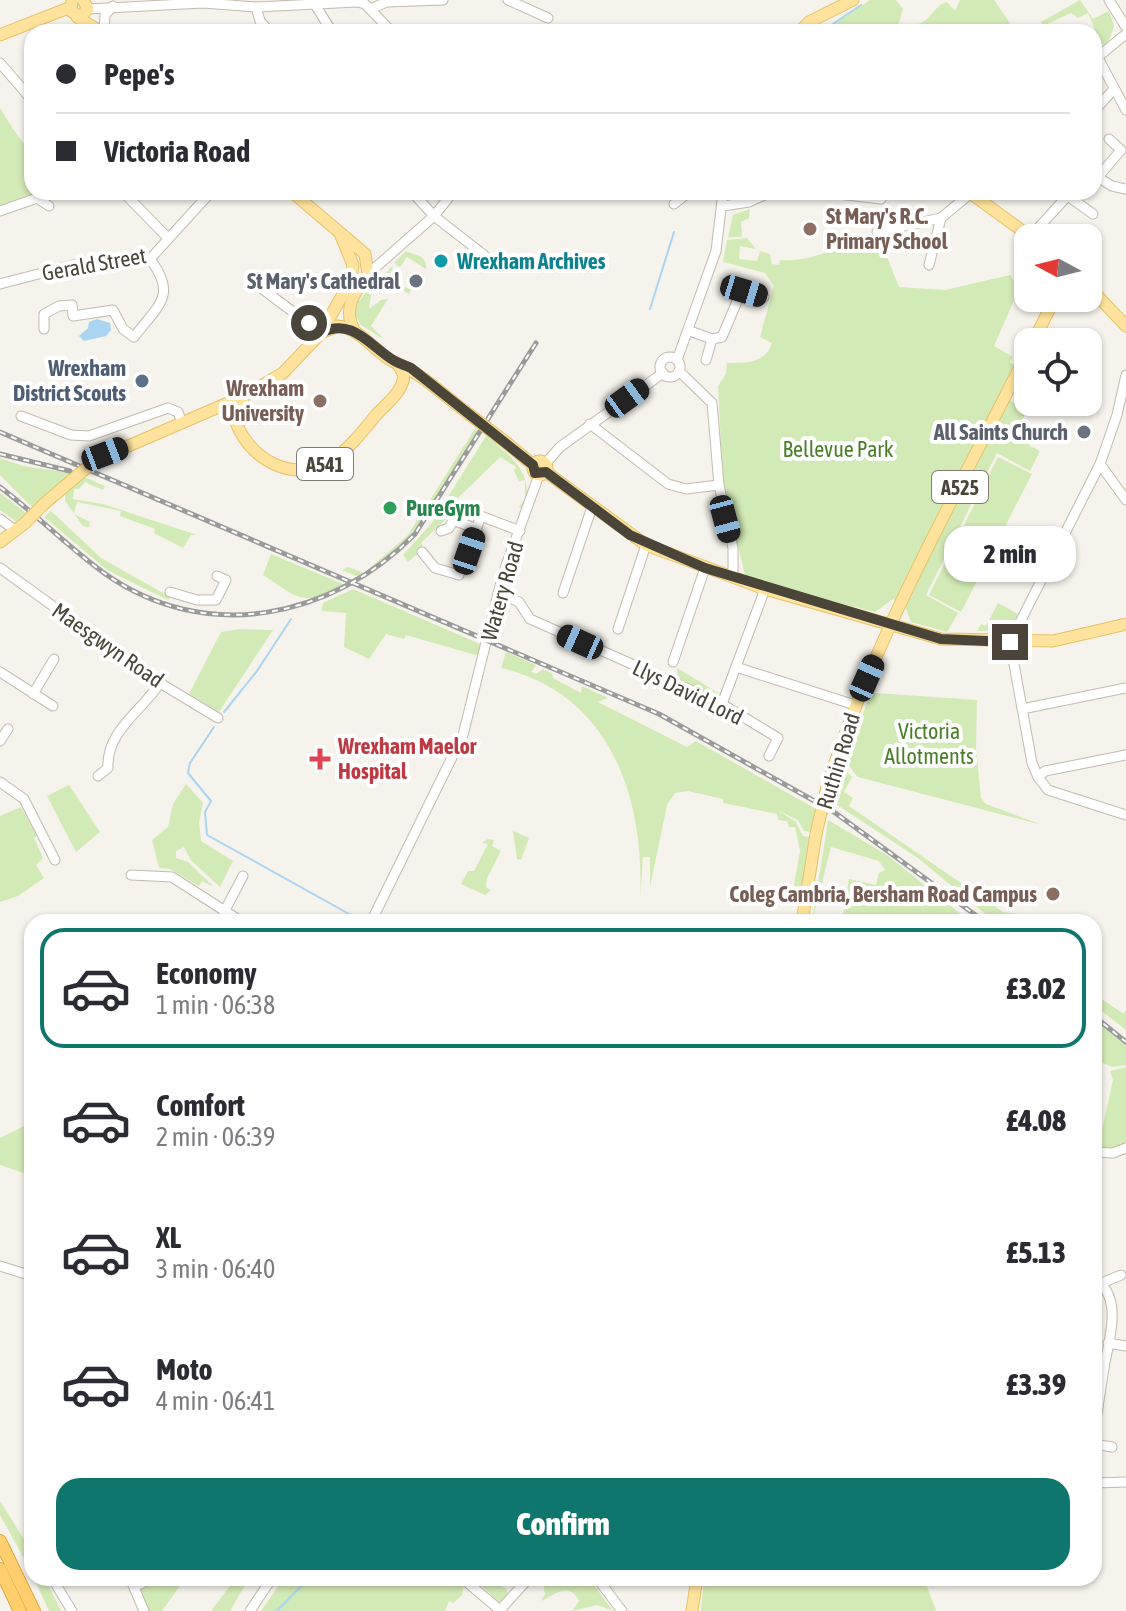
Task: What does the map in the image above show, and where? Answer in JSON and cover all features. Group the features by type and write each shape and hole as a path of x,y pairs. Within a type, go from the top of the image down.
{"highway":[{"path":"0,1541 34,1611"},
{"path":"0,1569 20,1611"}],"main road":[{"path":"807,24 853,0"},
{"path":"30,24 79,6 97,24"},
{"path":"0,35 24,26"},
{"path":"301,200 370,264 354,293 348,312 355,332"},
{"path":"980,200 1014,225"},
{"path":"0,542 96,460 244,396 283,373 321,333 342,300 353,273 350,252 341,236"},
{"path":"342,300 354,293"},
{"path":"1102,301 1126,326"},
{"path":"321,333 337,326 355,332 397,363 411,368 541,469 646,545 705,568 765,589 892,622 941,639 1053,641 1099,633 1126,624"},
{"path":"397,363 404,375 400,389 417,385 433,387"},
{"name":"Ruthin Road","path":"803,914 827,787 855,705 892,622 1014,379"},
{"name":"A541","path":"207,413 225,417 237,426 259,457 278,466 307,470 331,461 343,452 400,389"},
{"path":"237,426 234,412 244,396"},
{"path":"692,1611 696,1586"}],"street":[{"path":"370,9 387,2 443,0"},
{"path":"508,0 548,18"},
{"path":"1109,0 1126,27"},
{"path":"79,6 223,1 256,7 349,2 370,9 384,24"},
{"path":"104,24 107,6"},
{"path":"316,6 327,24"},
{"path":"256,7 263,24"},
{"path":"1102,54 1126,34"},
{"path":"0,63 24,91"},
{"path":"1102,69 1126,110"},
{"path":"1102,100 1114,89"},
{"path":"1102,170 1121,150 1109,139"},
{"path":"1102,179 1126,189"},
{"path":"0,211 31,200"},
{"path":"40,200 49,206"},
{"path":"131,200 168,238"},
{"name":"Gerald Street","path":"0,284 73,265 150,259 204,200"},
{"path":"419,200 434,216 484,255"},
{"path":"350,252 358,261 370,264 395,250 434,216 447,200"},
{"path":"674,204 679,200"},
{"path":"723,200 716,251 690,331 677,360 679,371 712,403 719,485 733,548 733,578"},
{"path":"723,206 753,200"},
{"path":"877,232 941,218 962,200"},
{"path":"1043,224 1065,200"},
{"path":"1077,200 1093,214"},
{"path":"929,265 941,218"},
{"path":"370,264 376,256 395,250"},
{"path":"134,337 165,291 165,279 150,259"},
{"path":"256,284 321,333"},
{"path":"706,360 712,339 727,331 741,292 764,297"},
{"path":"44,329 44,314 59,306 72,305 73,316 113,310 123,329 143,344"},
{"path":"690,331 712,339"},
{"name":"Watery Road","path":"375,914 455,752 474,704 498,593 541,469 560,447 663,373 663,360 677,360"},
{"path":"663,373 672,376 679,371"},
{"path":"1126,375 1122,417 1010,642 1038,777 1048,790 1126,815"},
{"path":"21,416 71,435 89,436 168,408 178,412 182,423"},
{"path":"590,424 668,484 686,489 719,485"},
{"path":"1100,464 1126,500"},
{"path":"563,593 592,507"},
{"path":"458,522 462,509"},
{"path":"422,552 435,568 459,575 477,529 478,515 520,531"},
{"path":"0,519 20,527"},
{"path":"441,531 449,528 453,520 477,529"},
{"path":"618,629 646,545"},
{"name":"Maesgwyn Road","path":"0,568 160,683 218,718"},
{"path":"667,680 705,568"},
{"path":"170,592 210,602 216,600 221,578 237,585"},
{"path":"722,704 765,589"},
{"name":"Llys David Lord","path":"498,593 519,602 530,619 722,704 778,738 769,756"},
{"path":"33,694 54,659"},
{"path":"736,667 855,705"},
{"path":"0,672 53,706"},
{"path":"98,776 113,770 116,736 160,683"},
{"path":"1022,709 1126,688"},
{"path":"0,741 8,729"},
{"path":"1038,777 1045,771 1126,755"},
{"path":"0,782 24,799 55,860"},
{"path":"131,875 172,877 228,914"},
{"path":"224,912 243,876"},
{"path":"1102,1152 1113,1153 1126,1148"},
{"path":"0,1266 24,1274"},
{"path":"1102,1280 1121,1275"},
{"path":"1102,1287 1110,1298 1112,1314 1102,1359"},
{"path":"1108,1343 1126,1346"},
{"path":"1102,1445 1112,1447"},
{"path":"1102,1483 1126,1482"},
{"path":"57,1586 72,1611"},
{"path":"134,1586 144,1611"},
{"path":"250,1611 267,1586"},
{"path":"471,1586 501,1611 522,1586"},
{"path":"603,1586 622,1611"}],"green space":[{"path":"870,0 896,0 903,9 899,24 833,24"},
{"path":"960,0 994,0 1010,24 918,24 947,2 955,11"},
{"path":"1080,0 1093,19 1109,11 1114,26 1107,46 1102,44 1102,24 1093,24 1088,13 1078,18 1071,13 1047,24 1041,22"},
{"path":"0,108 24,143 24,197 0,206"},
{"path":"750,209 749,218 741,222 742,237 728,237 733,215"},
{"name":"Bellevue Park","path":"877,232 899,287 945,290 1010,275 1014,281 1014,300 994,346 1013,357 1010,362 1014,367 961,474 956,472 943,499 947,502 898,601 893,599 875,612 766,585 745,575 723,485 718,386 726,374 727,363 760,359 769,350 772,343 760,337 774,286 765,273 723,262 727,240 747,238 756,249 740,246 739,259 757,261 760,251 770,254 772,264 779,265 780,260 818,255"},
{"path":"406,251 422,258 426,269 407,257 400,267 394,263"},
{"path":"391,267 398,272 393,281 411,290 409,294 386,280 378,288 374,285 374,278 381,273 383,277"},
{"path":"366,292 371,295 369,309 388,299 371,326 385,340 361,325 355,314 358,302"},
{"path":"1008,399 1014,402 1014,416 1024,416 1019,429 1030,446 1040,451 1030,471 997,453 926,595 958,613 947,632 911,622 905,606"},
{"path":"476,427 477,432 441,493 414,531 381,564 361,578 342,570 348,567 364,573 408,535"},
{"path":"486,436 512,458 525,480 519,481 514,471 516,467 500,457 457,499 462,502 460,507 455,506 421,543 424,548 408,562 403,555 431,524"},
{"path":"998,457 1032,474 961,612 929,595"},
{"path":"0,458 23,466 71,473 33,508 0,475"},
{"path":"84,477 105,486 103,490 85,482 79,489 74,489 73,499 103,504 197,535 191,535 183,548 154,533 155,529 120,516 121,511 77,502 74,514 65,501 65,492"},
{"path":"525,480 527,497 524,509 519,507 525,499"},
{"path":"0,493 26,513 17,522 0,510"},
{"path":"51,511 101,558 170,597 168,600 107,570 44,517"},
{"path":"75,514 90,522 89,527 83,526"},
{"path":"1030,527 1052,538 1040,562 1030,557 1024,569 1013,561"},
{"path":"271,554 344,587 318,597 294,595 263,575"},
{"path":"353,589 480,644 479,656 406,635 404,639 386,634 369,659 344,647 346,613 321,611 323,603"},
{"path":"998,603 1018,614 1010,630 977,631 981,624 986,626"},
{"path":"273,630 219,712 189,694 221,632"},
{"path":"506,652 536,665 531,672 536,674 543,669 581,693 582,686 608,698 598,702 687,747 696,741 816,809 811,832 804,831 798,820 777,810 796,822 803,836 810,837 799,903 791,901 800,851 795,827 789,827 787,821 778,820 777,814 723,803 723,799 688,791 675,793 667,805 650,887 650,857 643,857 640,899 636,824 627,788 613,755 594,725 569,700 538,681 501,668"},
{"path":"677,668 723,696 718,698 677,680"},
{"name":"Victoria Allotments","path":"877,682 875,693 977,700 976,748 981,798 986,804 1042,825 858,777 849,763 847,748"},
{"path":"845,755 847,772 852,777 844,792 853,798 849,806 1003,912 1020,914 985,914 918,858 831,801"},
{"path":"186,784 203,803 199,822 201,841 233,861 220,887 191,860 184,847 176,851 176,858 188,862 214,887 202,881 199,886 170,869 159,868 152,840 168,827 173,804"},
{"path":"69,785 100,832 76,852 47,796"},
{"path":"21,807 37,836 34,838 43,858 36,865 44,878 18,896 0,902 0,816"},
{"path":"828,820 887,855 961,914 843,914 849,879 876,885 879,873 885,870 879,861 831,847 813,914"},
{"path":"513,831 529,838 521,860 517,859"},
{"path":"488,839 494,840 492,846 501,851 487,878 486,887 491,890 485,895 461,884 468,871 474,871 488,844 482,843"},
{"path":"1102,999 1124,1014 1126,1010 1126,1030 1102,1011"},
{"path":"1102,1025 1126,1044 1126,1065 1112,1067 1102,1063"},
{"path":"1126,1067 1126,1143 1116,1148 1102,1148 1102,1130 1113,1080 1110,1071"},
{"path":"24,1126 24,1173 0,1165 0,1138"},
{"path":"0,1501 24,1539 24,1558 0,1515"},
{"path":"38,1586 49,1586 61,1611 49,1611"},
{"path":"144,1586 179,1586 162,1611 149,1611 138,1589"},
{"path":"230,1586 244,1586 230,1611 211,1611"},
{"path":"278,1586 463,1587 462,1595 453,1603 449,1601 445,1611 261,1611"},
{"path":"482,1586 502,1586 507,1590 508,1596 499,1602"},
{"path":"544,1586 595,1586 613,1611 597,1605 572,1611 579,1601 571,1592 557,1593 541,1601 545,1594"},
{"path":"703,1586 927,1586 936,1611 701,1611"}],"water":[{"path":"97,319 110,323 111,330 106,336 84,341 79,336 88,328 89,322"}],"waterway":[{"path":"833,24 861,5"},
{"path":"650,309 674,232"},
{"path":"224,712 257,671 291,619"},
{"path":"214,727 190,763 188,773 211,801 205,812 207,835 349,914"},
{"path":"277,1611 301,1586"}],"railway":[{"path":"0,487 104,573 143,595 184,609 225,615 266,612 307,603 346,586 382,563 415,534 536,343"},
{"path":"0,432 659,714 834,812 974,914"},
{"path":"0,454 70,471"},
{"path":"1102,1022 1126,1042"}],"place":[{"name":"St Mary's R.C. Primary School","path":"810,229"},
{"name":"Wrexham Archives","path":"441,261"},
{"name":"St Mary's Cathedral","path":"416,281"},
{"name":"Wrexham District Scouts","path":"142,381"},
{"name":"Wrexham University","path":"320,401"},
{"name":"All Saints Church","path":"1084,432"},
{"name":"PureGym","path":"390,508"},
{"name":"Wrexham Maelor Hospital","path":"320,759"},
{"name":"Coleg Cambria, Bersham Road Campus","path":"1053,894"}],"route":[{"path":"309,323 321,333 333,327 345,327 397,363 411,368 533,465 537,475 546,472 646,545 765,589 892,622 941,639 1010,642"}]}
